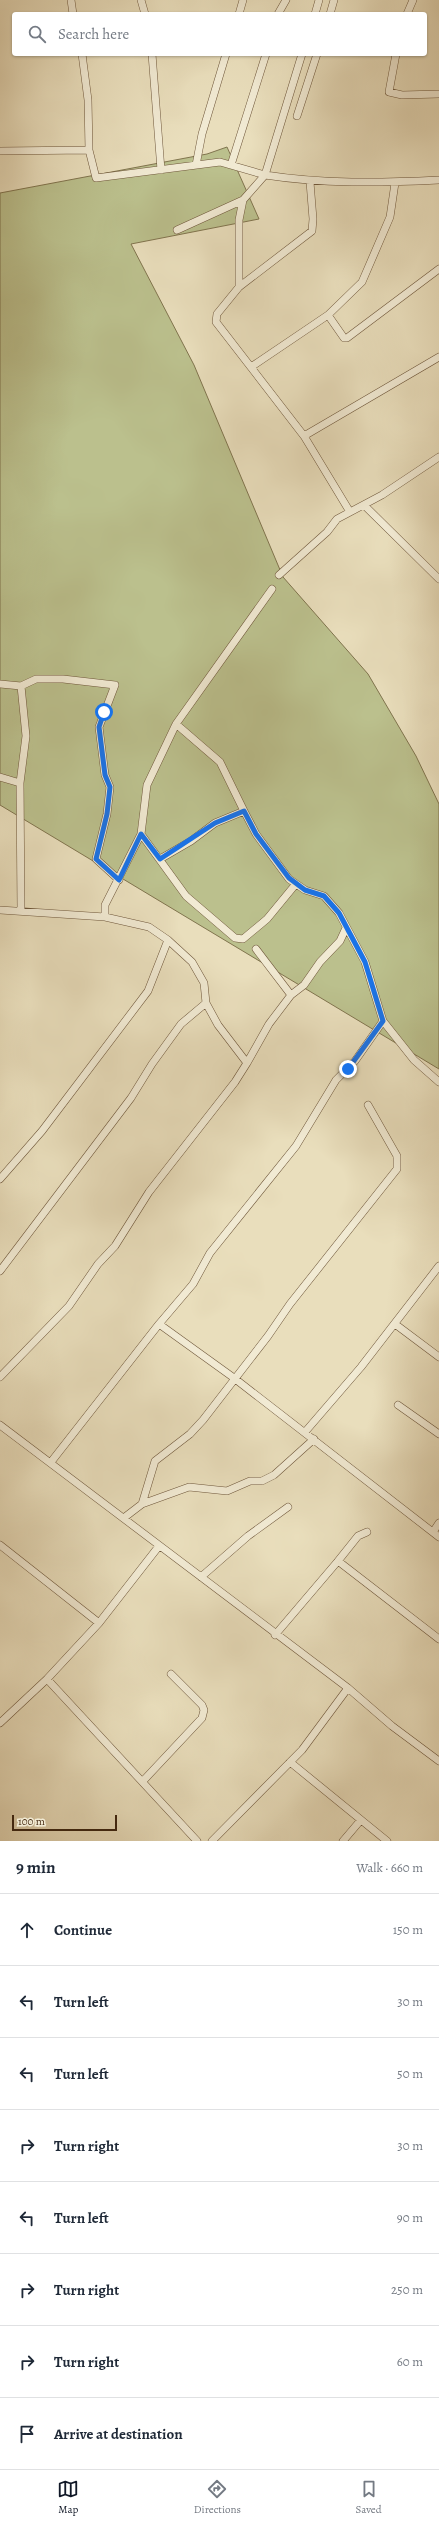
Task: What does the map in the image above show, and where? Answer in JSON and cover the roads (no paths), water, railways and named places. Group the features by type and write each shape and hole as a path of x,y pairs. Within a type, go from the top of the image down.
{"street":[{"path":"71,0 73,12"},
{"path":"141,0 144,12"},
{"path":"240,12 243,0"},
{"path":"279,12 286,0"},
{"path":"316,12 319,0"},
{"path":"331,12 334,0"},
{"path":"408,12 412,0"},
{"path":"82,56 88,100 90,150 96,178 220,162 265,175 310,182 394,183 439,180"},
{"path":"152,56 161,170"},
{"path":"196,165 202,134 225,56"},
{"path":"230,165 265,56"},
{"path":"177,230 243,200 265,175 301,56"},
{"path":"297,116 316,56"},
{"path":"396,56 388,92 402,95 439,94"},
{"path":"0,151 90,150"},
{"path":"310,182 313,219 312,231 239,287 217,314 216,322 304,436 350,512"},
{"path":"251,367 328,315 362,282 390,217 394,183"},
{"path":"239,287 239,220 243,200"},
{"path":"328,315 344,338 347,338 439,269"},
{"path":"304,436 439,357"},
{"path":"279,575 327,532 337,519 364,505 439,457"},
{"path":"364,505 439,579"},
{"path":"105,917 105,905 141,834 147,785 176,724 272,589"},
{"path":"0,684 22,686 36,679 64,679 115,685 99,727 105,775 110,787 107,814 96,859 119,880"},
{"path":"21,911 20,783 26,736 22,686"},
{"path":"176,724 220,762 256,834 295,884 324,896 339,913 365,962 383,1021 414,1060 439,1082"},
{"path":"0,777 20,783"},
{"path":"160,859 215,823 244,811"},
{"path":"141,834 186,896 238,939 243,939 267,919 295,884"},
{"path":"0,910 105,917 149,927 168,940 192,962 204,983 206,1003 218,1025 247,1063"},
{"path":"0,1377 69,1306 98,1264 115,1246 149,1192 235,1082 270,1024 291,995 304,985 320,962 340,941 346,928"},
{"path":"0,1179 42,1131 148,990 168,940"},
{"path":"256,949 291,995"},
{"path":"0,1271 131,1098 152,1064 181,1024 206,1003"},
{"path":"51,1462 159,1324 193,1284 210,1253 296,1146 336,1080 355,1060 383,1021"},
{"path":"142,1504 155,1461 197,1427 397,1168 397,1156 368,1105"},
{"path":"305,1432 328,1407 395,1324 439,1266"},
{"path":"159,1324 305,1432 439,1537"},
{"path":"395,1324 439,1356"},
{"path":"398,1405 439,1434"},
{"path":"0,1425 125,1517 159,1546 275,1635 348,1688 439,1761"},
{"path":"125,1517 142,1504 188,1487 227,1490 250,1481 262,1481 274,1475 314,1439"},
{"path":"201,1577 248,1536 288,1507"},
{"path":"433,1532 439,1523"},
{"path":"275,1635 358,1536 367,1532"},
{"path":"0,1545 99,1623"},
{"path":"0,1723 47,1680 99,1623 159,1546"},
{"path":"338,1561 439,1639"},
{"path":"142,1781 202,1718 204,1710 202,1705 171,1674"},
{"path":"47,1680 197,1841"},
{"path":"212,1841 302,1750 348,1688"},
{"path":"290,1762 360,1821 387,1841"},
{"path":"343,1841 360,1821"}]}
